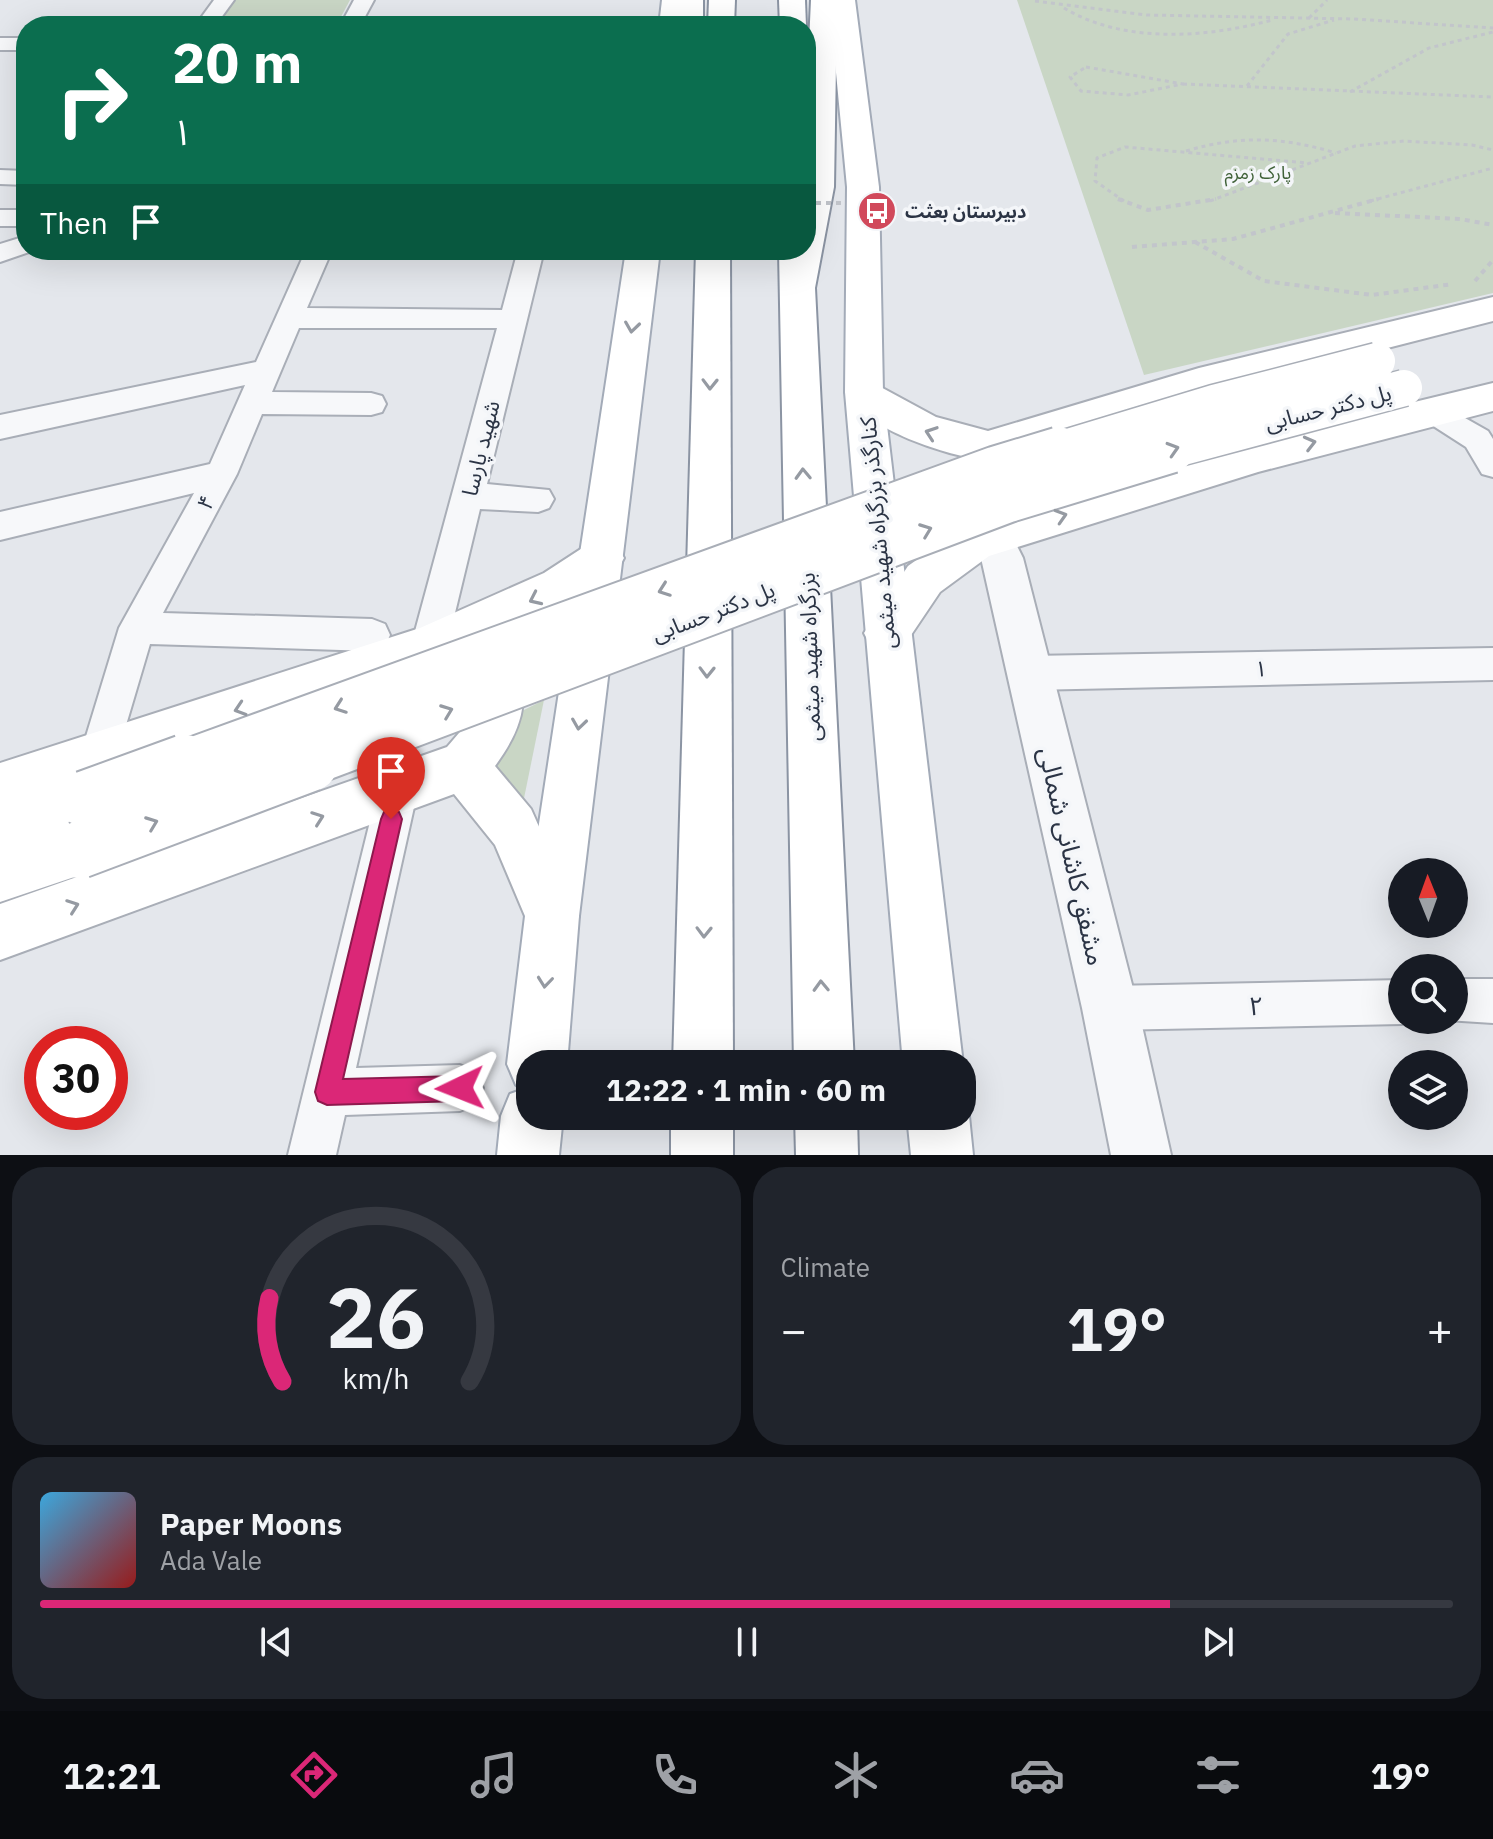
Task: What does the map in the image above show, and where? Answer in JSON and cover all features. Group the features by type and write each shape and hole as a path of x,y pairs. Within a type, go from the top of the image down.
{"main road":[{"path":"816,199 824,0"},
{"name":"کنارگذر بزرگراه شهید میثمی","path":"842,0 863,187 864,392 932,1050"},
{"path":"538,1050 552,916 642,260"},
{"path":"706,260 711,307"},
{"path":"703,1050 713,260"},
{"name":"بزرگراه شهید میثمی","path":"796,260 824,1050"},
{"path":"797,308 805,260"},
{"path":"864,392 913,426 960,443 988,446 1199,382 1493,309"},
{"path":"887,633 924,579 975,542 1010,544 1258,456 1405,387 1493,333"},
{"path":"1405,387 1493,365"},
{"path":"1405,387 1493,397"},
{"name":"پل دکتر حسابی","path":"92,778 996,469 1214,403 1405,387"},
{"name":"پل دکتر حسابی","path":"0,875 79,850 1007,500 1236,430 1405,387"},
{"path":"988,446 981,461 981,479 1010,544"},
{"path":"0,826 92,778 442,641 560,587 602,558"},
{"path":"0,932 463,766 485,743 498,716 501,690 494,665 478,647 442,641"},
{"path":"463,766 513,827 552,916"},
{"path":"0,788 92,778"},
{"path":"528,1155 531,1130"},
{"path":"702,1130 702,1155"},
{"path":"826,1130 827,1155"},
{"path":"939,1130 942,1155"}],"street":[{"name":"۴","path":"92,778 137,628 221,474 315,260"},
{"name":"شهید پارسا","path":"442,641 468,496 528,260"},
{"path":"289,318 497,318"},
{"path":"0,427 266,370"},
{"path":"1405,387 1488,448"},
{"path":"252,403 371,404"},
{"path":"0,526 221,474"},
{"path":"468,496 538,499"},
{"name":"مشفق کاشانی شمالی","path":"1010,544 1030,673 1110,1008 1141,1155"},
{"path":"137,628 372,635"},
{"name":"۱","path":"1030,673 1493,664"},
{"path":"312,1155 398,789"},
{"path":"1468,1001 1493,1001"},
{"name":"۲","path":"1110,1008 1388,1002"},
{"path":"327,1092 460,1088"}],"path":[{"path":"1308,18 1327,0"},
{"path":"1035,1 1194,19 1338,18 1493,30"},
{"path":"1060,6 1093,24 1138,31 1252,27 1277,18"},
{"path":"1247,87 1288,34 1338,18"},
{"path":"1349,92 1373,76 1406,64 1429,48 1493,30"},
{"path":"1183,84 1128,95 1081,91 1070,77 1086,67 1183,84 1493,97"},
{"path":"1181,152 1227,137 1265,136 1337,153"},
{"path":"1308,163 1125,147 1097,158 1095,181 1117,199 1148,210 1209,202 1355,146 1404,141 1472,145 1493,150"},
{"path":"1132,247 1233,239 1493,168"},
{"path":"816,203 846,203"},
{"path":"1332,213 1460,219 1493,225"},
{"path":"1194,242 1264,281 1372,295 1475,281 1493,260"}],"green space":[{"path":"233,0 350,0 341,16 221,16"},
{"name":"پارک زمزم","path":"1017,0 1493,0 1493,293 1144,375"},
{"path":"544,700 521,813 485,776 514,715"}],"place":[{"name":"دبیرستان بعثت","path":"877,211"}],"route":[{"path":"391,819 327,1092 460,1088"}]}
